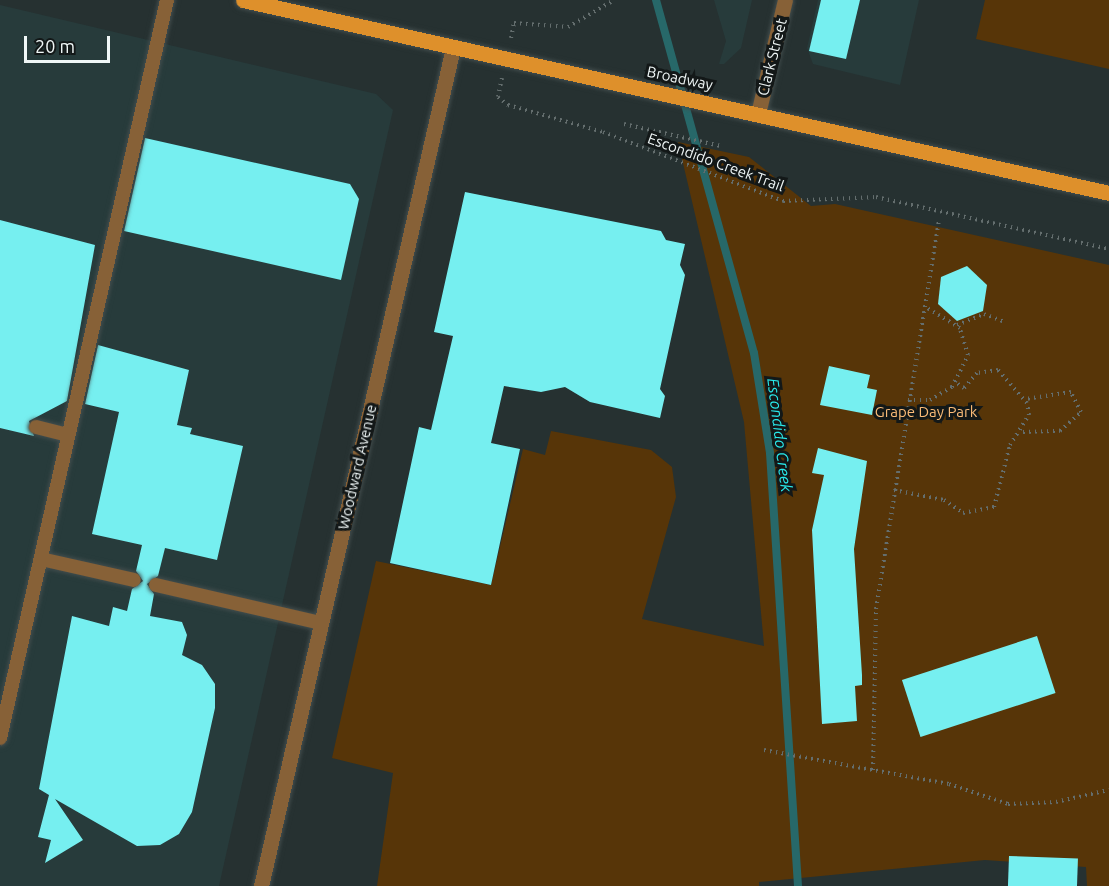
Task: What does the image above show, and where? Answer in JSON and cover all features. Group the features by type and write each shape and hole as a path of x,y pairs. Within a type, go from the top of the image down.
{"main road":[{"name":"Broadway","path":"243,0 1109,192"}],"street":[{"name":"Clark Street","path":"758,114 785,0"},
{"name":"Woodward Avenue","path":"261,886 453,48"}],"lane":[{"path":"0,738 167,0"},
{"path":"36,427 68,435"},
{"path":"40,559 134,580"},
{"path":"156,585 321,623"}],"path":[{"path":"514,23 568,27 614,0"},
{"name":"Escondido Creek Trail","path":"498,97 508,105 603,132 783,201 876,197 1109,249"},
{"path":"624,124 721,146"},
{"path":"873,770 876,609 908,400 939,222"},
{"path":"908,400 930,400 955,382 968,355 957,326 924,306"},
{"path":"957,326 984,314 1005,322"},
{"path":"894,490 944,500 963,513 994,507 1010,445 1023,432 1029,415 1026,399 998,370 977,373 964,388 955,382"},
{"path":"1023,432 1060,431 1081,412 1071,392 1026,399"},
{"path":"764,750 873,770 1026,805 1109,790"}],"shaded area":[{"path":"714,0 752,0 741,48 724,64 719,64 726,41"},
{"path":"818,0 919,0 900,85 813,64 807,48"},
{"path":"0,5 376,94 393,110 219,886 0,886"}],"green space":[{"path":"985,0 1109,0 1109,69 976,39"},
{"name":"Grape Day Park","path":"678,142 749,157 811,206 835,204 1109,265 1109,886 1087,886 1086,867 985,860 759,882 759,886 377,886 393,773 332,758 376,561 491,585 523,449 545,455 551,431 651,450 672,467 676,497 642,619 764,646 744,422"}],"building":[{"path":"821,0 860,0 846,59 809,51"},
{"path":"145,138 350,184 359,199 341,280 124,231"},
{"path":"465,192 661,231 666,240 685,244 680,265 685,275 660,389 665,396 660,418 590,402 565,387 541,392 504,386 491,443 520,449 491,585 390,563 419,427 431,430 453,336 434,332"},
{"path":"0,220 95,245 67,401 29,421 34,436 0,428"},
{"path":"967,266 987,285 983,311 957,321 938,304 941,277"},
{"path":"98,345 189,370 177,425 192,428 190,434 243,446 217,560 165,548 158,576 147,584 154,594 150,616 182,622 187,635 182,655 202,665 215,684 215,708 192,812 179,834 160,845 137,846 55,799 83,840 45,863 51,840 38,837 49,795 39,789 72,616 109,626 113,607 127,611 132,589 143,581 136,571 142,545 92,534 119,412 85,404"},
{"path":"829,366 870,375 867,388 877,390 872,415 820,405"},
{"path":"818,448 867,461 854,549 862,675 862,685 855,686 857,721 822,724 812,530 824,475 812,473"},
{"path":"1037,636 1056,693 920,737 902,680"},
{"path":"1009,856 1078,858 1077,886 1008,886"}],"waterway":[{"name":"Escondido Creek","path":"656,0 754,353 770,453 798,886"}]}
